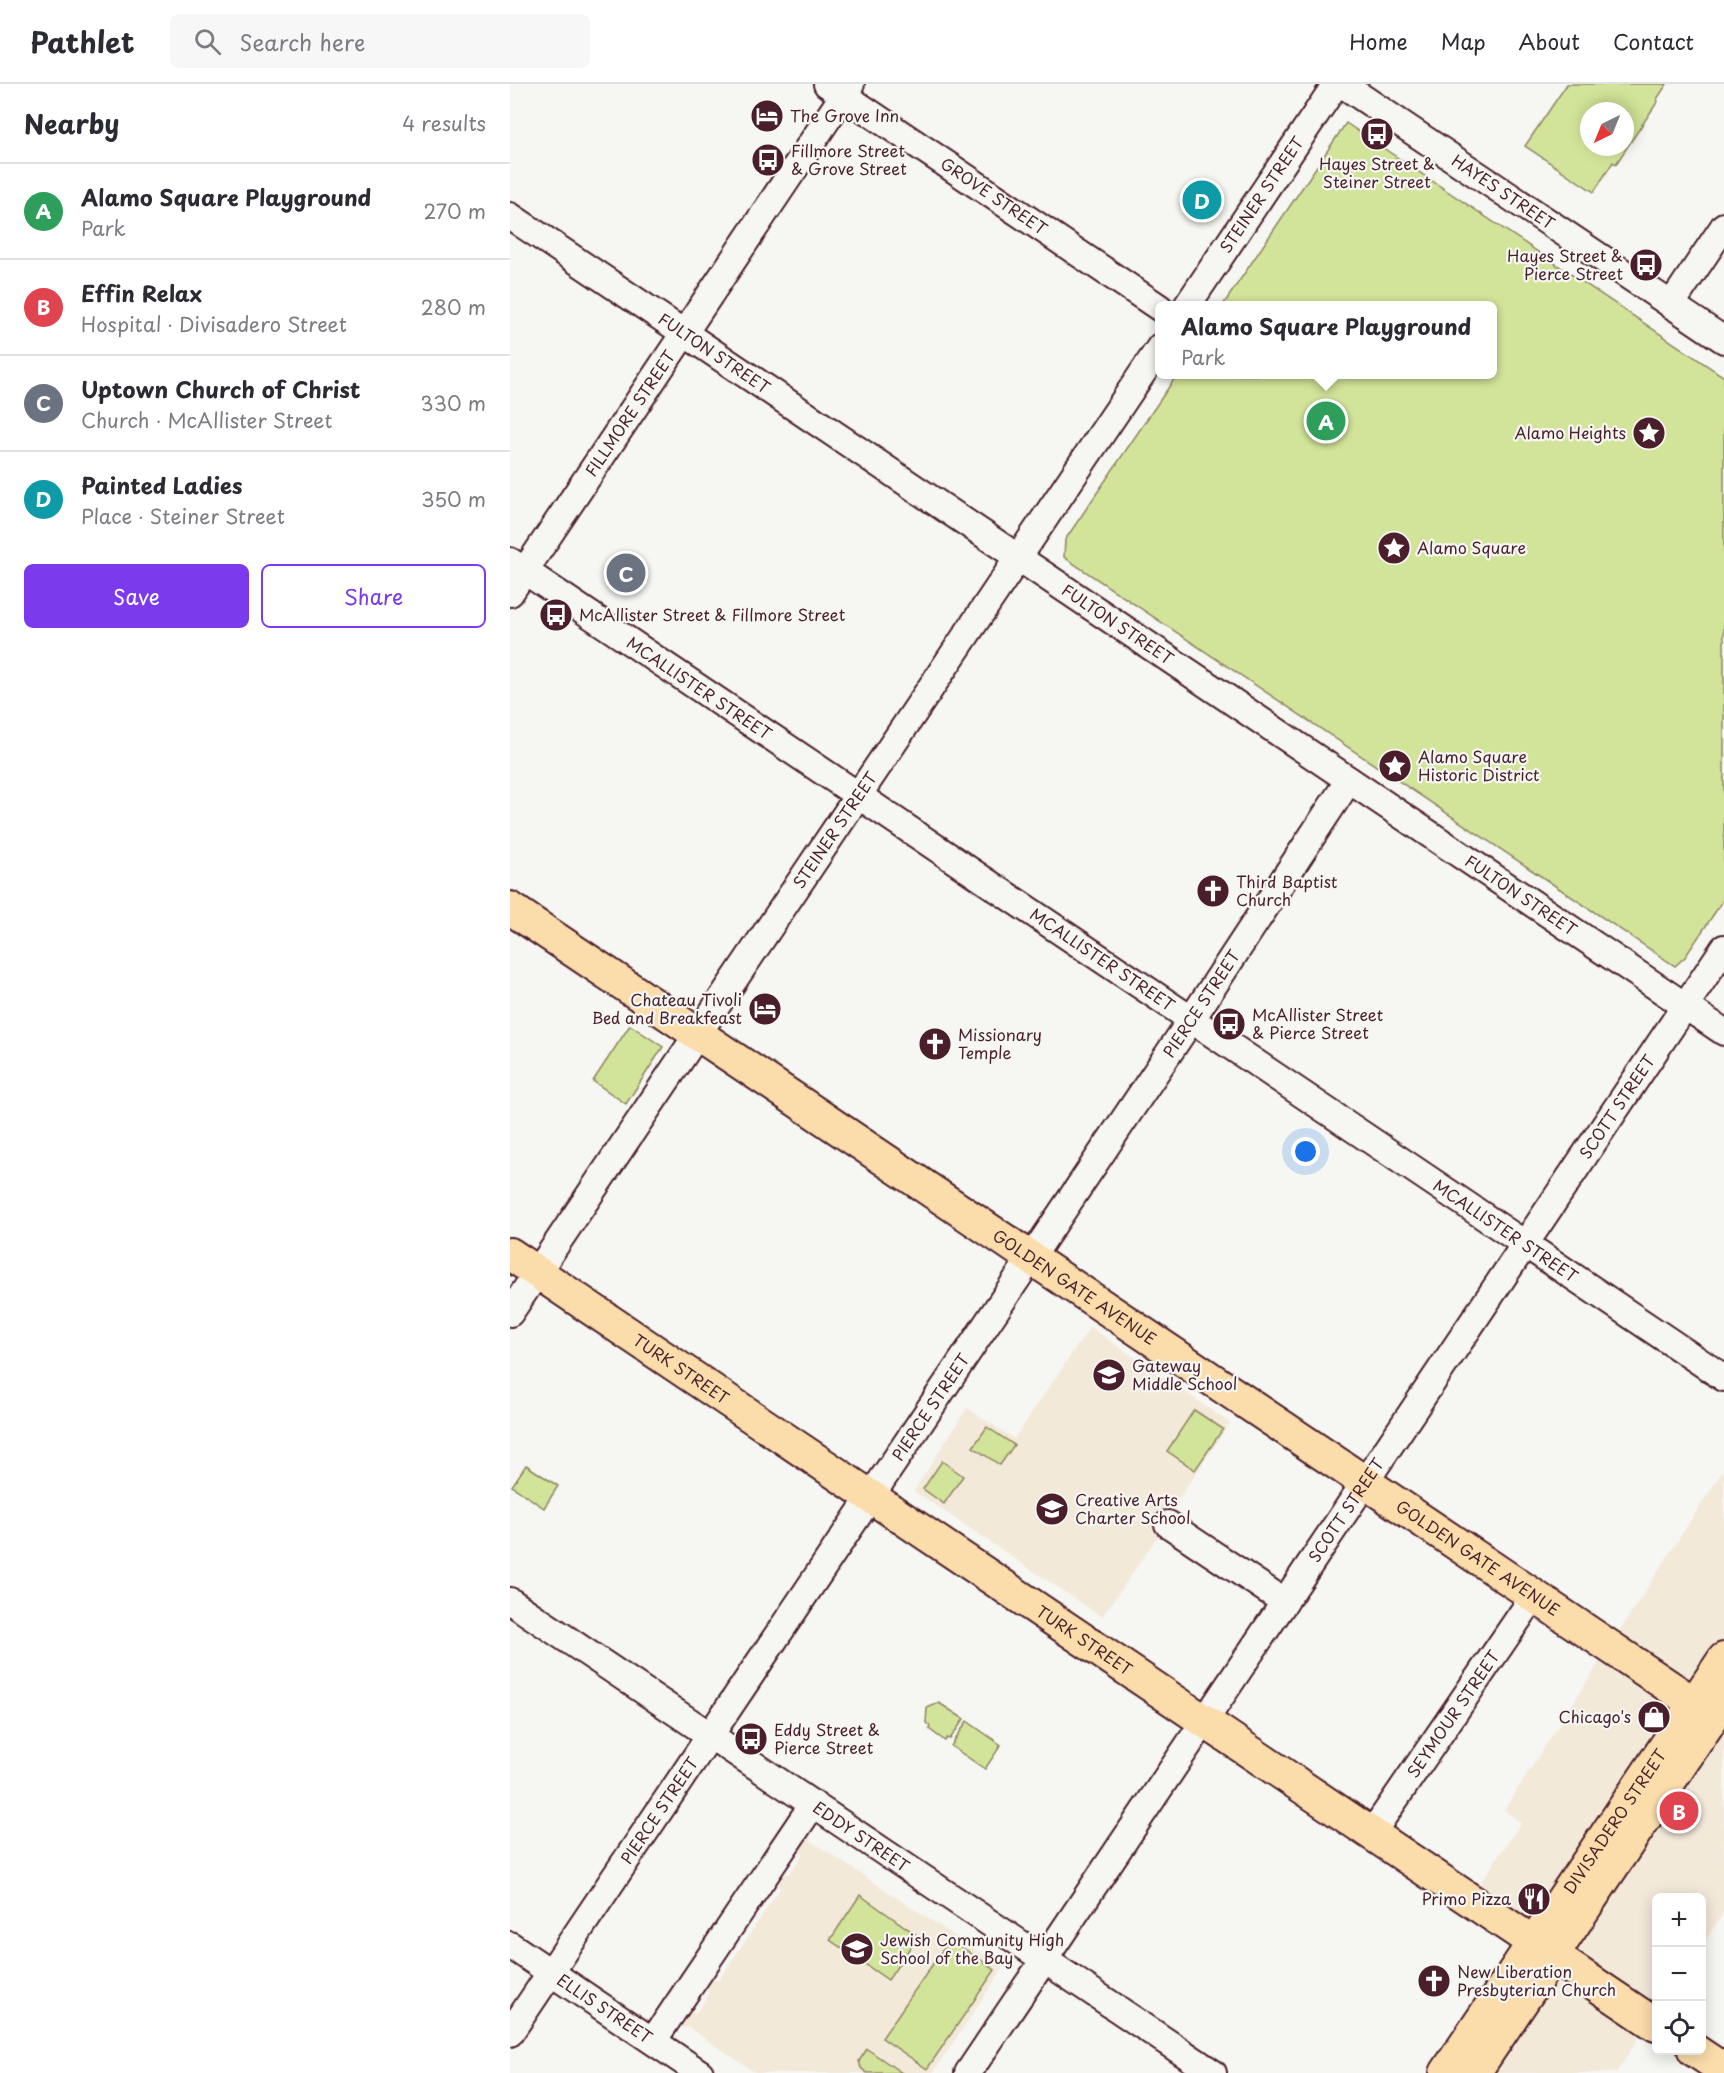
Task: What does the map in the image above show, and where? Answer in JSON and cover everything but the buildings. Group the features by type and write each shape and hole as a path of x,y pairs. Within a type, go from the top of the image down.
{"main road":[{"name":"GOLDEN GATE AVENUE","path":"510,908 1534,1596 1714,1712"},
{"name":"TURK STREET","path":"510,1254 1652,2022"},
{"name":"DIVISADERO STREET","path":"1446,2073 1543,1948 1714,1712 1724,1659"},
{"name":"DIVISADERO STREET","path":"1474,2073 1543,1948"},
{"path":"1702,2055 1724,2070"}],"street":[{"name":"STEINER STREET","path":"1190,301 1336,84"},
{"name":"HAYES STREET","path":"1342,84 1724,340"},
{"name":"GROVE STREET","path":"841,88 1155,305"},
{"name":"FILLMORE STREET","path":"510,592 517,566 684,333 841,88"},
{"name":"FULTON STREET","path":"510,216 1724,1032"},
{"path":"1671,305 1724,226"},
{"name":"STEINER STREET","path":"510,1313 1155,354"},
{"name":"MCALLISTER STREET","path":"517,566 1724,1378"},
{"name":"PIERCE STREET","path":"510,2033 1191,1020 1349,780"},
{"name":"SCOTT STREET","path":"968,2073 1724,948"},
{"path":"1168,1524 1284,1602"},
{"name":"SEYMOUR STREET","path":"1372,1833 1534,1596"},
{"name":"EDDY STREET","path":"510,1600 1213,2073"},
{"path":"653,2041 813,1804"},
{"name":"ELLIS STREET","path":"510,1945 700,2073"}],"shaded area":[{"path":"1090,1327 1230,1423 1169,1513 1172,1516 1102,1617 914,1491 967,1408 1014,1439"},
{"path":"1724,1469 1724,1912 1706,1939 1706,1893 1652,1893 1652,2017 1616,2073 1486,2073 1570,1946 1479,1885 1521,1823 1504,1810"},
{"name":"Jewish Community High School of the Bay","path":"806,1834 811,1841 1003,1968 933,2073 756,2073 688,2027 683,2028 679,2025 678,2021 689,2009 695,2014 709,1995 706,1987 710,1980 719,1980 780,1889 776,1882 782,1874 789,1874 803,1854 796,1849"}],"green space":[{"path":"1567,84 1667,84 1634,137 1634,102 1580,102 1580,156 1621,156 1616,164 1613,162 1594,192 1525,146"},
{"name":"Alamo Square","path":"1346,123 1724,377 1724,899 1685,957 1675,966 1064,557 1065,540 1174,379 1497,379 1497,301 1226,301"},
{"path":"630,1025 663,1047 626,1104 593,1081"},
{"path":"1194,1410 1223,1429 1195,1470 1167,1451"},
{"path":"987,1427 1014,1445 1000,1465 973,1447"},
{"path":"942,1461 963,1476 944,1504 923,1489"},
{"path":"526,1465 558,1486 544,1508 512,1486"},
{"path":"939,1703 964,1719 950,1739 947,1738 945,1741 929,1729 930,1726 926,1723 927,1708"},
{"path":"967,1721 1001,1745 985,1769 951,1746"},
{"path":"860,1895 918,1936 888,1980 830,1940"},
{"path":"950,1939 995,1970 927,2069 882,2038"},
{"path":"867,2049 902,2073 867,2073 861,2068 859,2061"}],"place":[{"name":"The Grove Inn","path":"767,116"},
{"name":"Hayes Street & Steiner Street","path":"1377,134"},
{"name":"Fillmore Street & Grove Street","path":"768,160"},
{"name":"Painted Ladies","path":"1202,200"},
{"name":"Hayes Street & Pierce Street","path":"1646,265"},
{"name":"Alamo Square Playground","path":"1326,421"},
{"name":"Alamo Heights","path":"1649,433"},
{"name":"Alamo Square","path":"1394,548"},
{"name":"Uptown Church of Christ","path":"626,573"},
{"name":"McAllister Street & Fillmore Street","path":"556,615"},
{"name":"Alamo Square Historic District","path":"1395,766"},
{"name":"Third Baptist Church","path":"1213,891"},
{"name":"Chateau Tivoli Bed and Breakfeast","path":"765,1009"},
{"name":"McAllister Street & Pierce Street","path":"1229,1024"},
{"name":"Missionary Temple","path":"935,1044"},
{"name":"Gateway Middle School","path":"1109,1375"},
{"name":"Creative Arts Charter School","path":"1052,1509"},
{"name":"Chicago's","path":"1654,1717"},
{"name":"Eddy Street & Pierce Street","path":"751,1739"},
{"name":"Effin Relax","path":"1679,1811"},
{"name":"Primo Pizza","path":"1534,1899"},
{"name":"Jewish Community High School of the Bay","path":"857,1949"},
{"name":"New Liberation Presbyterian Church","path":"1434,1981"}]}
